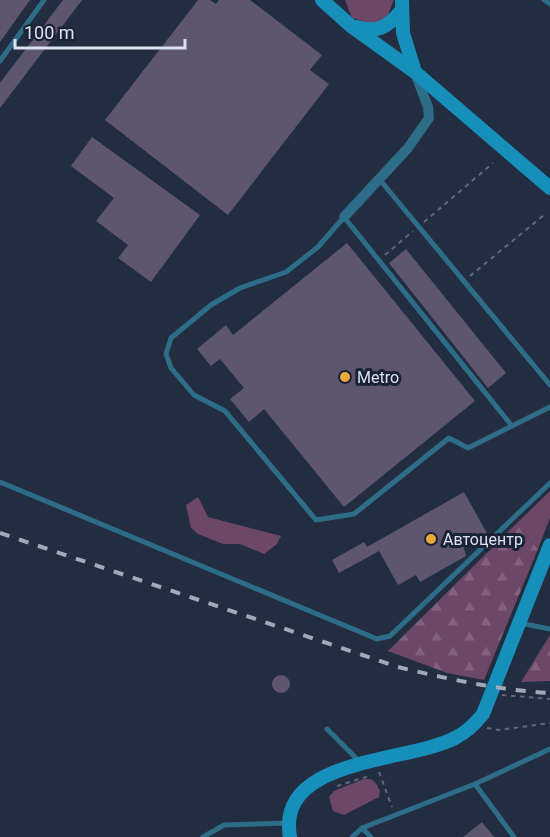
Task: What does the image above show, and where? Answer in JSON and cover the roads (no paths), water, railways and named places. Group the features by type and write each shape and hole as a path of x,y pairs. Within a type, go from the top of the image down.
{"street":[{"path":"322,0 349,24 415,72 550,188"},
{"path":"340,0 341,10 349,24 372,31 391,23 402,6"},
{"path":"344,217 408,148 429,118 428,107 403,33 402,6"},
{"path":"290,837 288,823 300,793 314,781 337,770 433,747 455,738 473,726 483,714 550,545"}],"lane":[{"path":"0,61 44,0"},
{"path":"544,0 550,4"},
{"path":"380,180 550,385"},
{"path":"512,426 344,217 318,247 286,272 240,288 211,305 171,338 166,354 171,368 194,395 225,411 316,520 354,514 448,438 468,448 512,426 550,407"},
{"path":"0,482 377,639 390,636 550,483"},
{"path":"520,623 550,629"},
{"path":"327,729 362,764"},
{"path":"352,837 362,828 475,784 550,749"},
{"path":"475,784 514,837"},
{"path":"202,837 224,825 288,823"},
{"path":"362,828 371,837"}],"railway":[{"path":"0,533 398,667 473,683 550,693"}],"place":[{"name":"Metro","path":"345,377"},
{"name":"Автоцентр","path":"431,539"}]}
